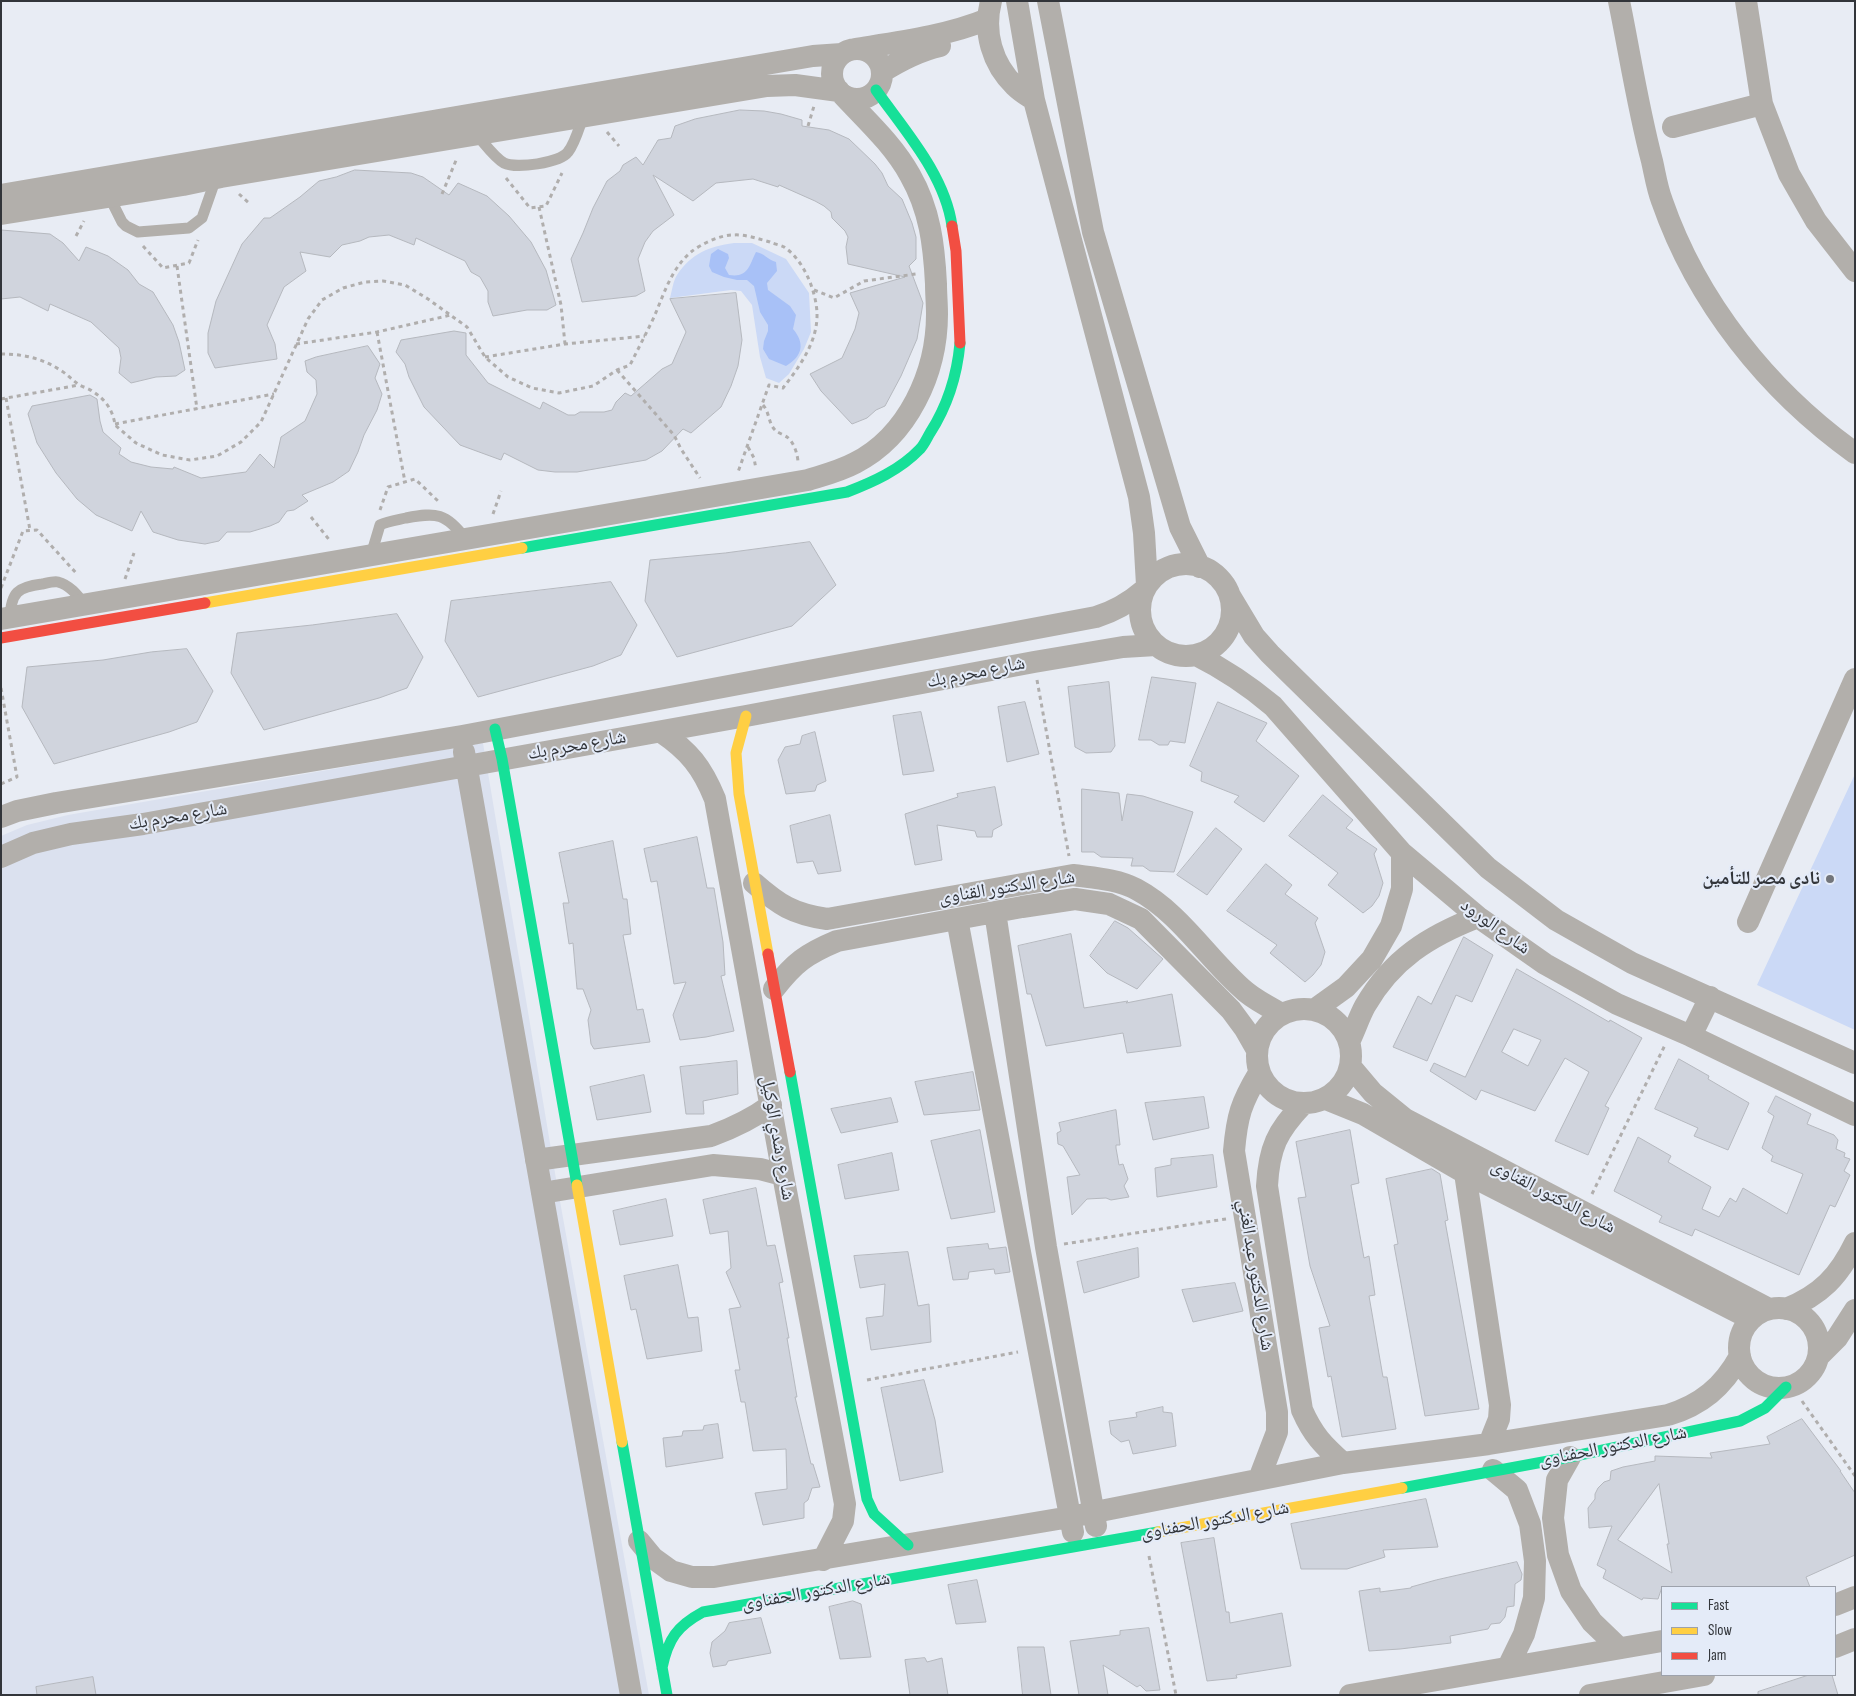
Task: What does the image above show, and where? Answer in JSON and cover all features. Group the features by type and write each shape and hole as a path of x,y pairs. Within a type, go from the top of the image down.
{"street":[{"path":"1017,1 1034,100 1139,497 1144,533 1146,588 1140,609 1144,629 1156,645 1175,655 1196,655 1216,645 1228,628 1232,607 1230,596"},
{"path":"1048,1 1093,232 1180,527 1200,567"},
{"path":"1620,1 1644,131 1661,199 1677,242 1702,288 1736,338 1786,394 1838,441 1855,453"},
{"path":"1751,6 1762,104 1789,174 1816,221 1855,271"},
{"path":"990,19 992,51 1002,71 1016,87 1034,100"},
{"path":"1,195 848,51 936,34 990,19"},
{"path":"1,214 767,86 796,85 841,92 854,98 866,97 900,60 920,51 976,36 990,19"},
{"path":"848,51 868,51 878,60 879,81 935,177 950,209 956,252 961,338 953,386 938,421 920,450 898,467 873,482 846,492 4,625 94,604 786,483 833,473 856,463 877,449 895,431 913,407 924,382 933,350 937,316 934,245 926,208 910,174 887,143 834,82 832,72 835,62 848,51"},
{"path":"1672,127 1762,104"},
{"path":"913,407 924,416 938,421"},
{"path":"895,431 910,437 920,450"},
{"path":"1146,588 1157,574 1180,564 1200,567 1210,571 1218,578 1254,636 1270,654 1488,868 1556,920 1632,963 1855,1063"},
{"name":"شارع محرم بك","path":"1,817 17,811 56,803 462,736 1096,617 1114,611 1130,602 1146,588"},
{"name":"شارع محرم بك","path":"1,857 33,844 72,834 143,824 661,732 1034,662 1123,647 1156,645"},
{"name":"شارع الورود","path":"1196,655 1230,673 1249,686 1272,706 1402,853 1478,918 1553,968 1617,1004 1682,1032 1855,1115"},
{"path":"1748,922 1855,679"},
{"name":"شارع رشدي الوكيل","path":"746,716 736,753 739,794 867,1499 874,1514 908,1545"},
{"path":"496,729 666,1695"},
{"name":"شارع رشدي الوكيل","path":"661,732 679,744 694,759 706,777 715,798 845,1504 843,1521 822,1560"},
{"path":"462,736 630,1695"},
{"path":"715,798 739,794"},
{"path":"1314,1010 1346,987 1366,966 1391,926 1402,889 1402,853"},
{"name":"شارع الدكتور القناوى","path":"754,883 777,903 805,916 827,919 1073,875 1110,879 1135,888 1158,903 1245,991 1262,1004 1282,1014"},
{"path":"1017,884 1022,907"},
{"name":"شارع الدكتور القناوى","path":"774,989 790,968 812,952 836,941 1075,899 1109,904 1141,919 1231,1010 1257,1050"},
{"path":"995,912 1046,1247 1098,1542"},
{"path":"1349,1042 1365,1006 1387,975 1414,949 1447,930 1478,918"},
{"path":"957,919 1076,1546"},
{"path":"1682,1032 1710,997"},
{"path":"1298,1009 1314,1010 1329,1016 1342,1027 1349,1042 1351,1067 1345,1081 1326,1099 1303,1104 1289,1102 1276,1095 1266,1086 1259,1073 1257,1050 1261,1036 1270,1023 1282,1014 1298,1009"},
{"name":"شارع الدكتور القناوى","path":"1351,1067 1373,1093 1405,1119 1769,1312"},
{"name":"شارع الدكتور عبد الغني","path":"1259,1073 1245,1097 1236,1123 1234,1151 1277,1412 1277,1432 1259,1478"},
{"name":"شارع الدكتور القناوى","path":"1326,1099 1364,1114 1465,1173 1769,1312"},
{"name":"شارع الدكتور عبد الغني","path":"1303,1104 1287,1121 1275,1141 1268,1163 1267,1186 1302,1410 1311,1430 1324,1446 1343,1463"},
{"path":"536,1160 711,1136 732,1129 753,1118 771,1105"},
{"path":"542,1193 712,1165 752,1168 783,1175"},
{"path":"1465,1173 1500,1405 1499,1419 1489,1444"},
{"path":"1769,1312 1795,1311 1810,1322 1818,1339 1818,1357 1815,1366 1801,1382 1789,1387 1776,1388 1757,1381 1744,1366 1740,1356 1741,1336 1769,1312 1799,1304 1823,1288 1845,1262 1855,1243"},
{"path":"1818,1357 1836,1338 1855,1310"},
{"name":"شارع الدكتور الحفناوى","path":"639,1541 653,1558 671,1571 692,1577 714,1577 822,1560 1093,1513 1259,1478 1343,1463 1489,1444 1668,1415 1681,1411 1706,1398 1734,1368 1740,1356"},
{"name":"شارع الدكتور الحفناوى","path":"662,1668 665,1650 674,1634 686,1621 703,1612 1326,1502 1570,1457 1740,1422 1763,1411 1789,1387"},
{"path":"1570,1457 1557,1480 1553,1518 1558,1555 1571,1591 1592,1622 1619,1648"},
{"path":"1319,1468 1326,1502"},
{"path":"1494,1470 1517,1490 1530,1524 1535,1561 1534,1598 1524,1634 1508,1667"},
{"path":"714,1577 721,1609"},
{"path":"1836,1605 1855,1597"},
{"path":"1836,1647 1855,1639"},
{"path":"1350,1695 1661,1641"},
{"path":"1590,1695 1659,1689 1697,1682"}],"lane":[{"path":"472,136 499,159 510,165 516,166 557,160 569,150 583,117"},
{"path":"109,196 122,222 138,232 190,228 202,218 216,178"},
{"path":"371,555 380,525 387,521 429,514 438,515 449,522 466,539"}],"path":[{"path":"442,194 472,136"},
{"path":"539,207 561,305 565,344"},
{"path":"1,354 18,354 39,360 60,370 79,385 92,390 109,406 114,415 115,424 136,443 162,455 190,460 218,456 242,442 261,422 308,319 322,300 343,288 365,282 383,281 405,285 467,327 485,356 508,377 532,388 560,393 593,386 617,370 630,365 676,268 692,251 712,240 732,235 757,238 784,247 801,265 810,279 814,290 817,314 814,334 806,356 783,388 769,385 763,405 721,495 681,450 674,436 617,370"},
{"path":"177,266 197,409"},
{"path":"814,290 834,298 864,281 914,274 936,283"},
{"path":"295,344 377,332 451,315"},
{"path":"377,332 405,482"},
{"path":"485,356 565,344 645,336"},
{"path":"30,530 4,398 79,385"},
{"path":"115,424 274,393"},
{"path":"763,405 768,411 769,420 776,431 789,438 798,456 796,472 786,483"},
{"path":"311,517 345,560"},
{"path":"1,588 23,531 37,530 94,604"},
{"path":"1034,662 1073,875"},
{"path":"1,688 17,777 1,784"},
{"path":"1583,1212 1682,1032"},
{"path":"1046,1247 1245,1216"},
{"path":"846,1384 1039,1348"},
{"path":"1789,1387 1855,1476"},
{"path":"1145,1533 1176,1695"}],"shaded area":[{"path":"734,243 752,243 786,259 809,293 811,332 804,349 789,374 779,383 766,378 760,357 752,305 741,291 731,290 670,298 676,277 689,261 708,249"},
{"path":"483,743 556,1179 649,1695 1,1695 1,836 27,825 68,815"},
{"name":"نادى مصر للتأمين","path":"1855,774 1855,1030 1757,985"}],"water":[{"path":"718,249 728,254 729,258 725,268 729,275 744,273 756,252 776,262 777,271 767,283 768,290 790,306 796,315 793,329 801,344 799,354 786,366 769,359 763,349 768,325 760,312 754,286 747,280 737,280 712,272 709,266 711,254"}],"building":[{"path":"740,110 781,114 802,120 802,126 829,130 849,139 875,164 888,186 902,199 912,223 916,237 916,259 909,266 923,303 917,339 901,376 885,406 876,410 867,418 852,424 821,391 810,374 842,358 855,329 859,313 850,293 905,277 848,264 846,247 848,237 845,231 832,218 831,212 815,201 779,185 778,187 753,179 716,183 693,201 653,175 674,215 653,231 645,242 638,259 645,291 636,296 582,302 571,259 607,181 620,171 623,165 636,157 643,165 658,140 671,138 675,126 695,119"},
{"path":"355,170 411,173 423,177 449,195 458,183 487,196 509,216 531,242 546,270 556,305 547,310 527,310 493,316 488,302 488,291 480,277 471,272 465,261 416,238 414,245 389,235 369,237 342,245 330,257 300,252 306,271 284,287 267,325 275,344 277,359 215,368 208,353 208,333 216,301 242,244 264,218 270,218 319,181"},
{"path":"1,230 50,234 63,243 79,261 86,247 108,256 128,270 139,284 153,292 173,325 185,370 176,376 156,377 131,383 119,373 121,358 119,348 91,322 50,304 48,311 20,297 1,299"},
{"path":"736,293 742,340 738,366 721,407 691,433 683,429 662,451 646,460 577,472 538,470 504,453 501,460 460,445 424,407 409,377 405,364 396,352 401,340 454,331 466,333 466,355 488,383 540,409 543,402 568,415 575,415 580,412 604,412 612,410 616,402 625,393 631,396 662,369 672,364 686,332 670,299"},
{"path":"368,346 380,364 375,378 382,394 377,410 349,471 333,482 302,495 308,501 294,510 287,511 279,522 250,532 227,532 219,541 205,544 178,540 153,532 141,511 132,531 96,515 77,499 56,473 37,443 28,414 32,406 90,395 97,399 103,432 121,448 119,454 131,462 151,467 173,469 174,467 201,478 246,472 260,454 274,468 281,437 305,421 317,394 316,380 307,372 305,361"},
{"path":"810,542 836,585 792,626 677,657 645,601 650,560"},
{"path":"611,582 637,625 621,655 593,666 478,697 445,641 451,601"},
{"path":"397,614 423,657 407,688 379,698 264,730 231,673 237,633"},
{"path":"187,649 213,691 197,722 169,732 54,764 22,707 27,667 103,660 151,652"},
{"path":"1152,677 1196,683 1185,743 1170,741 1168,745 1159,745 1151,740 1139,740"},
{"path":"1109,682 1115,746 1111,752 1086,753 1075,747 1068,687"},
{"path":"1025,702 1039,754 1007,762 998,707"},
{"path":"1218,702 1267,723 1256,741 1299,776 1264,822 1234,802 1239,796 1201,781 1202,772 1190,766"},
{"path":"921,712 934,771 903,775 893,716"},
{"path":"815,732 826,781 817,785 815,791 786,794 778,760 785,747 800,744 802,736"},
{"path":"995,787 1002,825 993,830 992,837 977,837 975,831 937,825 942,860 915,865 905,814 958,797 957,794"},
{"path":"1082,789 1119,793 1122,821 1127,794 1143,796 1193,812 1174,872 1150,871 1143,866 1131,866 1133,858 1101,857 1094,852 1082,852"},
{"path":"1323,795 1353,820 1346,828 1377,849 1374,854 1383,883 1379,896 1372,906 1363,913 1328,885 1338,873 1289,836"},
{"path":"830,815 841,871 818,874 813,861 797,863 790,826"},
{"path":"1216,828 1242,849 1207,895 1177,875"},
{"path":"697,837 707,888 714,888 723,942 725,975 721,976 734,1031 680,1040 673,1015 686,982 674,984 657,881 651,882 644,849"},
{"path":"613,841 623,899 627,899 631,934 623,935 637,1010 643,1009 650,1042 594,1049 591,1044 588,1020 591,1010 583,989 577,989 573,943 569,944 563,903 569,903 559,853"},
{"path":"1266,864 1292,885 1285,894 1318,918 1315,923 1325,952 1321,965 1305,982 1270,953 1277,945 1227,911"},
{"path":"1115,921 1128,928 1163,959 1137,989 1107,973 1090,956"},
{"path":"1071,934 1084,1008 1128,1001 1126,1003 1172,994 1181,1046 1127,1053 1123,1033 1046,1046 1031,994 1027,994 1018,946"},
{"path":"1464,937 1493,955 1472,1002 1456,995 1427,1061 1393,1047 1418,996 1431,1004"},
{"path":"1517,969 1609,1022 1610,1020 1642,1038 1605,1106 1609,1108 1588,1155 1555,1141 1589,1072 1565,1058 1535,1111 1481,1090 1476,1100 1430,1071 1434,1063 1465,1077","holes":["1514,1029 1541,1040 1528,1066 1502,1052"]},
{"path":"1679,1059 1709,1076 1708,1079 1749,1103 1728,1150 1694,1136 1698,1128 1655,1109"},
{"path":"737,1061 738,1094 703,1101 704,1114 686,1114 680,1067"},
{"path":"973,1072 980,1110 924,1115 915,1082"},
{"path":"644,1075 651,1112 597,1120 590,1087"},
{"path":"1776,1096 1811,1114 1807,1124 1834,1135 1838,1140 1836,1149 1845,1153 1844,1157 1850,1159 1844,1171 1850,1175 1835,1207 1830,1205 1799,1275 1695,1229 1692,1236 1659,1222 1662,1216 1614,1191 1638,1137 1671,1156 1668,1162 1711,1187 1702,1209 1719,1217 1730,1198 1736,1202 1743,1188 1787,1214 1803,1174 1771,1161 1773,1156 1762,1148 1774,1116 1768,1112"},
{"path":"1204,1097 1209,1128 1153,1140 1145,1103"},
{"path":"891,1098 898,1122 841,1133 831,1109"},
{"path":"1116,1110 1120,1145 1116,1145 1116,1148 1119,1165 1123,1164 1128,1179 1124,1186 1129,1197 1111,1200 1106,1198 1087,1199 1072,1215 1067,1177 1080,1175 1063,1146 1058,1144 1057,1133 1061,1131 1059,1123"},
{"path":"980,1130 995,1212 951,1219 931,1141"},
{"path":"1350,1130 1359,1183 1351,1185 1364,1258 1369,1256 1375,1295 1369,1296 1383,1377 1387,1377 1396,1429 1342,1437 1331,1376 1328,1377 1319,1328 1330,1326 1310,1266 1298,1198 1306,1197 1296,1142"},
{"path":"892,1153 899,1190 845,1199 838,1165"},
{"path":"1213,1155 1217,1187 1157,1197 1155,1168 1171,1165 1171,1159"},
{"path":"1432,1169 1440,1174 1448,1220 1445,1221 1479,1409 1425,1416 1394,1245 1398,1244 1386,1179"},
{"path":"756,1188 767,1246 775,1245 783,1282 779,1283 789,1338 787,1338 797,1397 795,1397 811,1464 813,1464 820,1487 812,1488 808,1500 804,1503 804,1518 763,1525 755,1493 787,1489 786,1449 753,1451 745,1402 741,1402 735,1370 740,1370 729,1309 741,1307 726,1272 731,1268 728,1231 710,1234 703,1200"},
{"path":"666,1199 673,1236 620,1245 613,1211"},
{"path":"988,1244 989,1249 1006,1247 1010,1272 995,1274 994,1269 969,1272 968,1279 953,1280 947,1248"},
{"path":"1138,1248 1139,1277 1084,1293 1077,1262"},
{"path":"908,1252 918,1306 929,1304 931,1342 871,1350 866,1318 883,1316 885,1284 860,1288 854,1256"},
{"path":"678,1265 688,1318 698,1317 702,1351 647,1359 636,1309 631,1310 624,1276"},
{"path":"1235,1283 1243,1311 1193,1322 1182,1290"},
{"path":"924,1380 935,1420 943,1472 900,1481 881,1388"},
{"path":"1163,1407 1163,1412 1172,1413 1176,1446 1133,1454 1129,1440 1121,1442 1111,1434 1109,1421 1137,1417 1136,1413"},
{"path":"1802,1419 1855,1493 1855,1555 1806,1577 1810,1586 1661,1586 1658,1599 1643,1598 1642,1600 1603,1578 1606,1570 1597,1565 1612,1526 1589,1528 1588,1508 1595,1499 1598,1488 1604,1482 1610,1480 1611,1471 1655,1461 1655,1456 1712,1458 1710,1453 1770,1444 1767,1437","holes":["1659,1484 1669,1544 1667,1544 1672,1573 1618,1540"]},
{"path":"718,1424 723,1458 666,1467 663,1438 682,1436 683,1431 703,1430 704,1426"},
{"path":"1426,1499 1438,1547 1383,1550 1385,1557 1347,1569 1301,1569 1291,1524"},
{"path":"1214,1538 1226,1612 1229,1612 1230,1623 1282,1613 1291,1666 1236,1675 1237,1678 1207,1681 1181,1543"},
{"path":"1517,1562 1522,1574 1521,1580 1515,1584 1514,1606 1507,1607 1505,1617 1500,1623 1491,1624 1488,1629 1450,1636 1451,1643 1369,1651 1359,1591 1380,1588 1380,1592 1411,1588 1436,1580"},
{"path":"977,1580 986,1622 956,1624 948,1585"},
{"path":"853,1601 861,1604 871,1657 840,1659 829,1607"},
{"path":"761,1618 771,1653 728,1661 726,1665 713,1667 710,1653 712,1642 725,1631 729,1623"},
{"path":"1149,1628 1160,1690 1146,1691 1140,1685 1137,1687 1103,1665 1108,1695 1079,1695 1070,1641 1120,1635 1120,1631"},
{"path":"1018,1647 1044,1647 1051,1695 1023,1695"},
{"path":"925,1658 927,1662 942,1658 948,1695 910,1695 905,1660"},
{"path":"1806,1676 1832,1676 1838,1695 1758,1695 1758,1692"},
{"path":"93,1677 96,1695 37,1695 36,1687"}],"traffic: fast":[{"path":"876,90 933,171 948,207 952,226"},
{"path":"522,548 847,492 876,480 904,463 924,443 942,412 951,390 957,367 960,343"},
{"path":"495,729 502,759 577,1185"},
{"path":"790,1072 867,1499 874,1514 908,1545"},
{"path":"1402,1488 1570,1457 1740,1421 1765,1408 1786,1387"},
{"path":"622,1442 667,1695"},
{"path":"662,1668 667,1649 675,1634 686,1623 703,1612 1158,1532"}],"traffic: slow":[{"path":"205,603 522,548"},
{"path":"746,716 736,753 739,794 768,954"},
{"path":"577,1185 622,1442"},
{"path":"1158,1532 1402,1488"}],"traffic: jam":[{"path":"952,226 956,251 960,343"},
{"path":"1,638 205,603"},
{"path":"768,954 790,1072"}],"place":[{"name":"نادى مصر للتأمين","path":"1830,879"}]}
